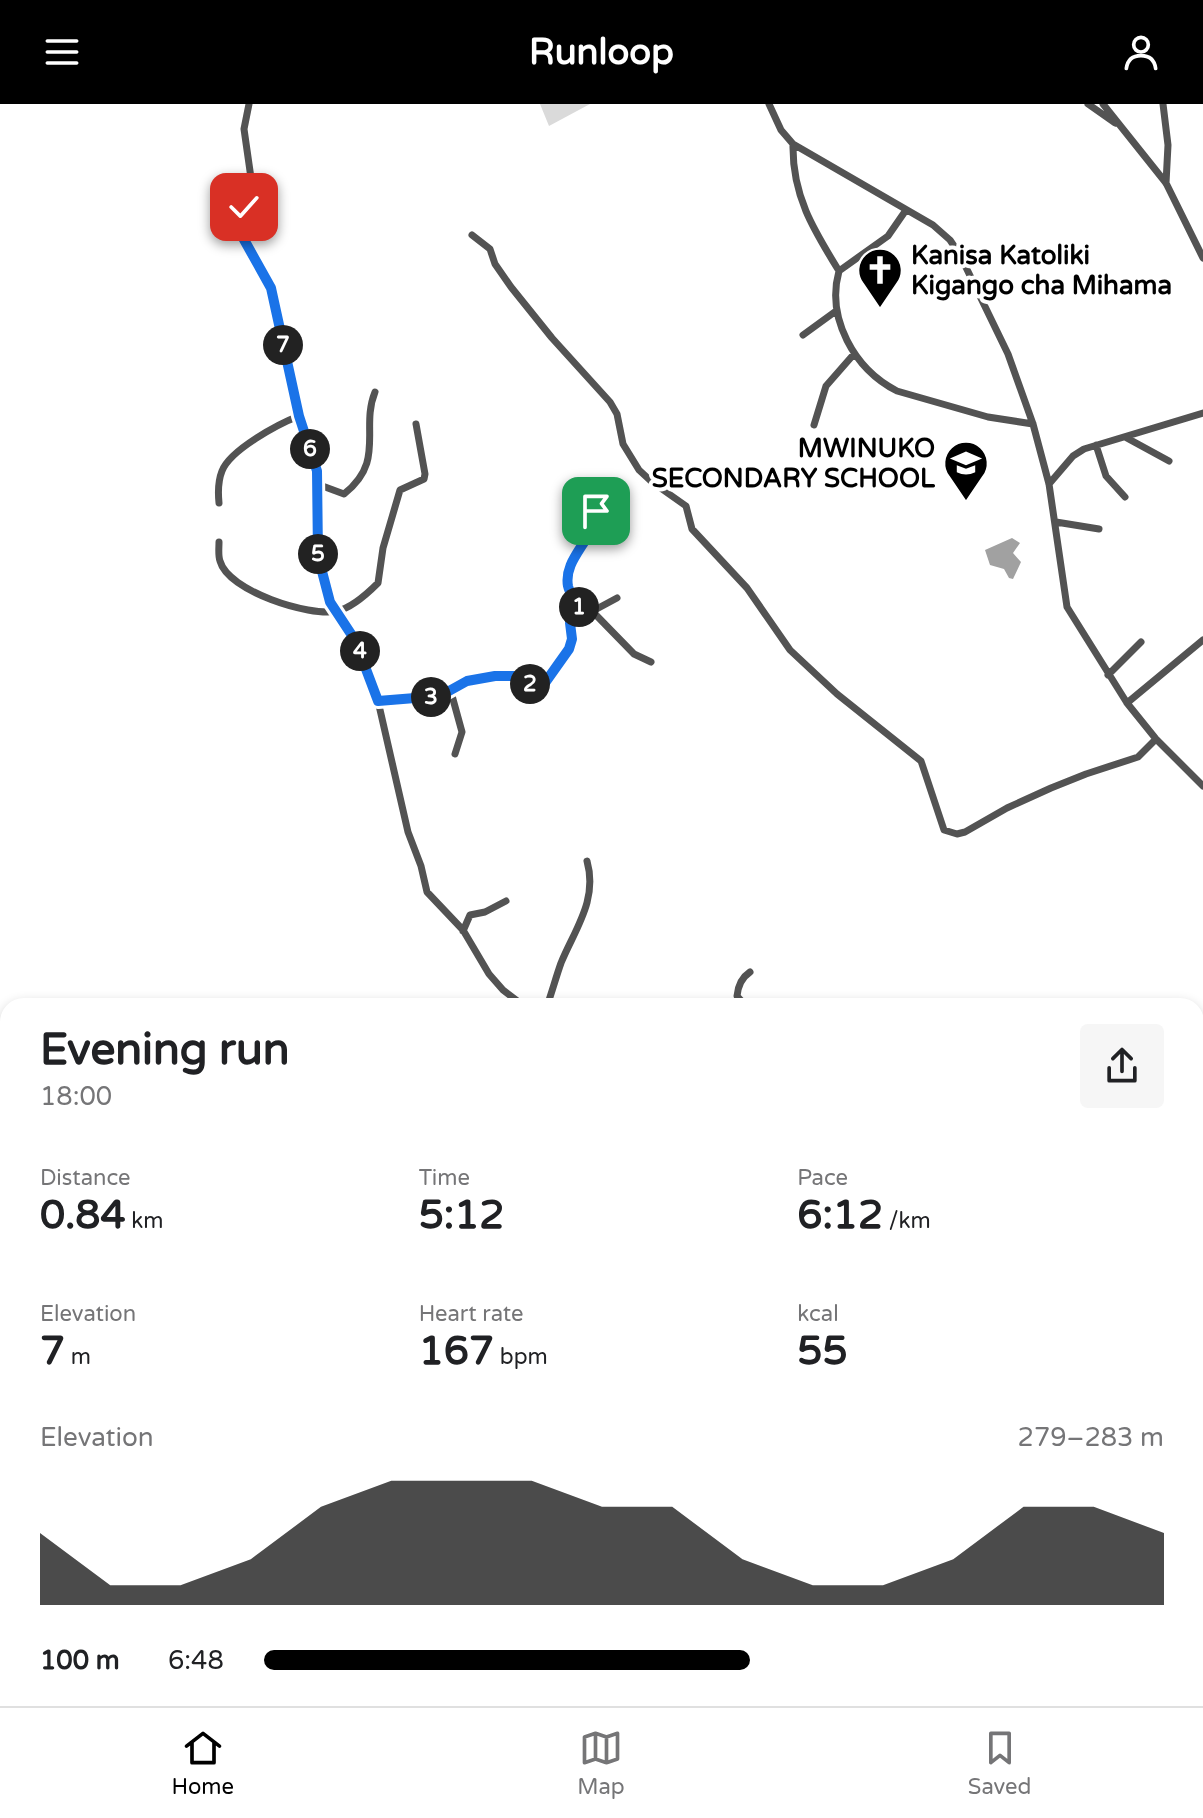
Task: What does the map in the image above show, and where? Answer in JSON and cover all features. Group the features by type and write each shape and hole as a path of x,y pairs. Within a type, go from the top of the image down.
{"street":[{"path":"249,104 244,129 253,192 239,224 242,236 271,288 299,416 317,471 318,556 330,602 355,640 378,701 403,815 427,892 463,931 489,974 514,998"},
{"path":"769,104 781,130 793,144 941,232 960,255 1020,381 1049,484 1067,607 1127,703 1156,739 1202,782"},
{"path":"1088,104 1123,129"},
{"path":"1103,104 1166,183 1203,258"},
{"path":"1163,104 1168,145 1166,183"},
{"path":"793,144 793,174 798,190 819,238 839,271"},
{"path":"906,210 888,236 839,271 835,292 836,311 854,354 897,391 977,414 1033,424"},
{"path":"472,235 490,249 495,264 511,287 610,402 617,414 623,444 639,470 686,506 692,529 747,588 790,650 837,694 921,761 944,830 957,834 965,832 1051,788 1138,757 1156,739"},
{"path":"803,335 836,311"},
{"path":"814,425 826,386 854,354"},
{"path":"317,484 344,494 361,472 371,452 371,414 375,392"},
{"path":"1049,484 1073,456 1096,445 1203,413"},
{"path":"219,503 220,476 231,459 266,433 299,416"},
{"path":"219,542 220,562 236,582 245,587 290,607 313,612 347,608 378,583 396,498 404,487 424,479 416,424"},
{"path":"1125,437 1169,461"},
{"path":"1096,445 1106,476 1125,497"},
{"path":"579,613 578,604 569,591 567,572 596,519 590,493"},
{"path":"1056,522 1099,529"},
{"path":"378,701 434,697 477,678 510,675 519,676 534,687 541,688 567,653 572,639 570,623 579,613 591,612 617,598"},
{"path":"591,612 634,654 651,662"},
{"path":"1127,703 1203,640"},
{"path":"1108,675 1141,642"},
{"path":"451,692 462,732 455,754"},
{"path":"434,697 454,703"},
{"path":"550,998 586,909 590,881 587,861"},
{"path":"463,931 470,915 506,901"},
{"path":"739,998 737,990 744,976 750,972"}],"shaded area":[{"path":"540,104 590,104 549,126"},
{"path":"1012,538 1020,543 1013,553 1021,562 1013,579 1004,569 990,565 985,550"}],"place":[{"name":"Kanisa Katoliki Kigango cha Mihama","path":"880,309"},
{"name":"MWINUKO SECONDARY SCHOOL","path":"966,502"}],"route":[{"path":"244,207 239,224 242,236 271,288 299,416 317,471 318,556 330,602 355,640 378,701 440,696 467,681 495,676 519,676 538,689 542,687 564,659 570,644 572,635 569,626 579,609 569,591 567,572 587,538 596,519 596,511"}]}
